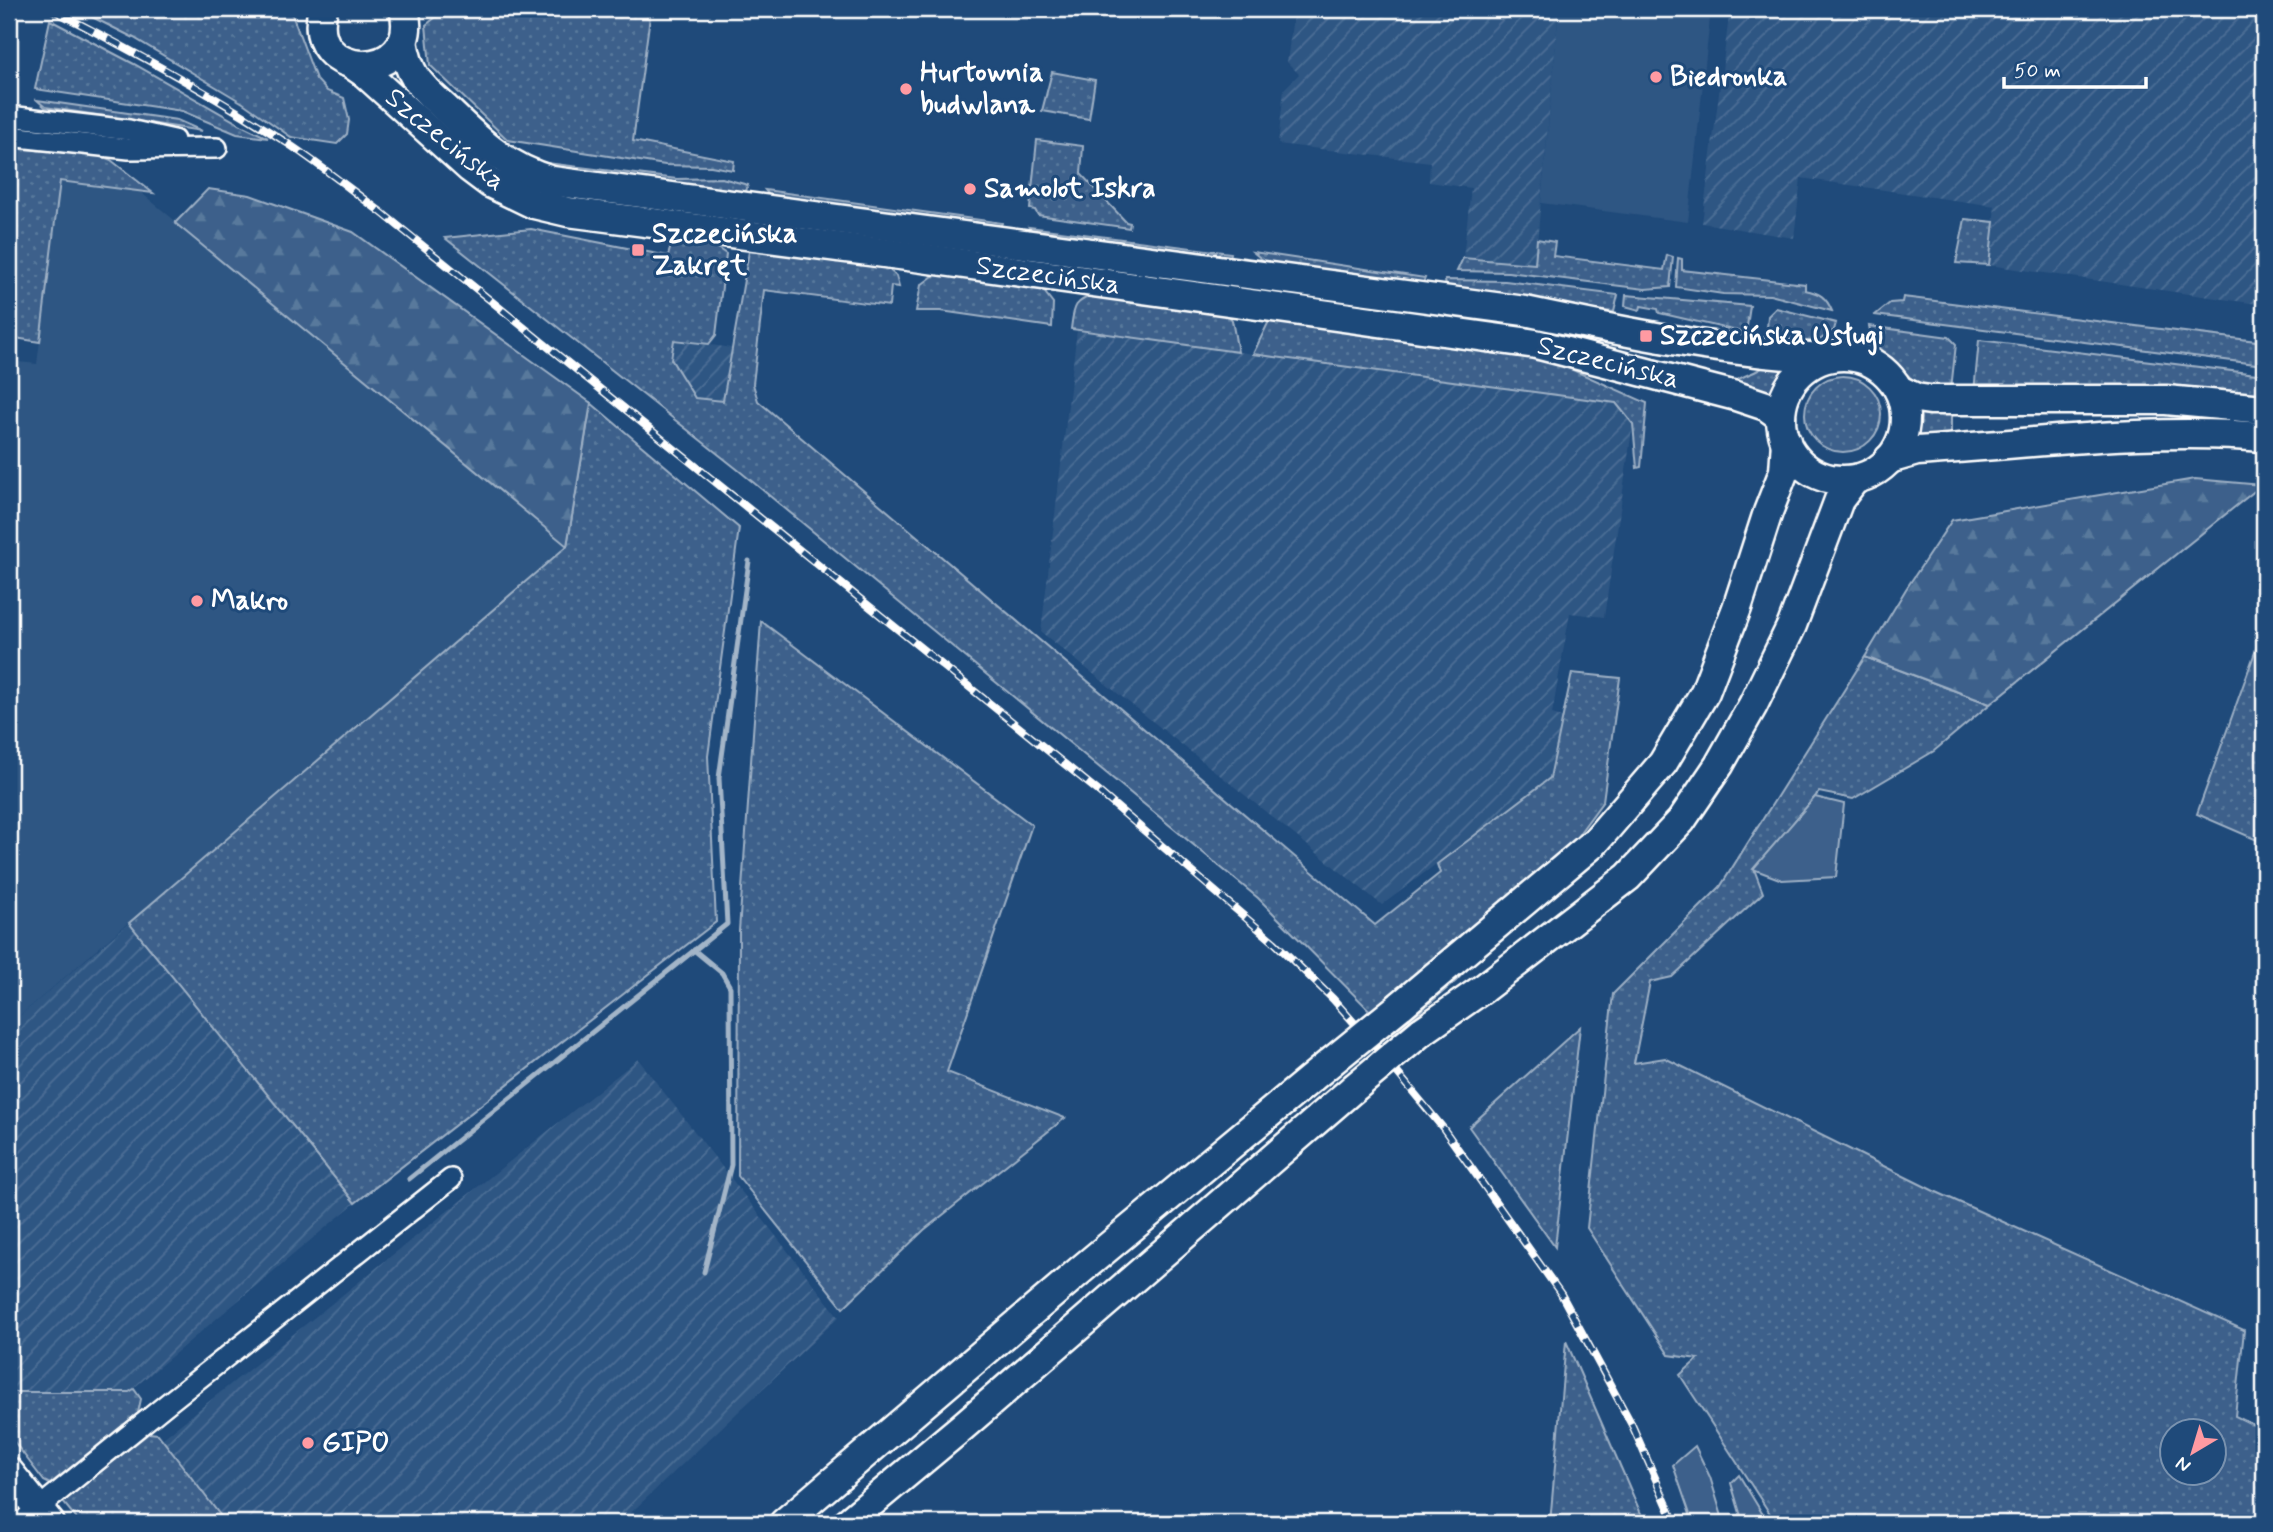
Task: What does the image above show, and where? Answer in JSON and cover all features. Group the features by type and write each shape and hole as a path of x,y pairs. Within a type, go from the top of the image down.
{"main road":[{"name":"Szczecińska","path":"318,15 327,47 343,61 366,74 470,168 490,183 534,204 568,212 915,257 1536,344 1766,405 1783,429"},
{"name":"Szczecińska","path":"407,19 408,62 414,76 425,90 497,156 552,181 1525,311 1638,335 1769,354 1824,358"},
{"path":"353,65 383,62 398,49 407,19"},
{"path":"784,1523 1083,1268 1595,842 1662,763 1705,692 1733,620 1784,471 1783,429 1787,392 1793,381 1802,371 1824,358 1851,356 1864,359 1888,374 1899,390 1905,418 1898,447 1889,459 1869,474 1855,479 1833,479 1810,470 1792,452 1783,429"},
{"path":"1899,390 1916,398 1930,400 2166,400 2264,409"},
{"path":"1889,459 1917,452 2169,434 2219,433 2264,437"},
{"path":"847,1523 1421,1032 1484,988 1628,877 1681,821 1719,765 1754,705 1793,625 1839,500 1855,479"},
{"path":"9,1472 36,1518"}],"street":[{"path":"9,116 130,130 211,147 128,149 9,136"},
{"path":"36,1518 178,1394 451,1178"}],"shaded area":[{"path":"1294,9 1559,9 1535,264 1463,258 1471,188 1429,182 1430,162 1278,144 1284,89 1299,74 1287,62"},
{"path":"1559,9 1711,9 1688,222 1541,203"},
{"path":"1730,9 2264,9 2264,305 1989,265 1995,206 1801,178 1794,238 1702,223"},
{"path":"60,181 138,190 567,546 9,1025 9,361 37,364"},
{"path":"1077,330 1616,403 1633,424 1604,617 1570,613 1552,714 1562,717 1550,778 1382,905 1041,632"},
{"path":"674,340 732,348 723,402 695,398 671,359"},
{"path":"129,923 355,1203 129,1392 9,1392 9,1025"},
{"path":"638,1059 839,1317 620,1523 226,1523 162,1439"}],"green space":[{"path":"76,9 290,9 316,79 327,91 344,98 349,120 347,134 337,144 291,137 243,103 134,38"},
{"path":"446,9 651,9 633,141 734,161 733,170 711,166 665,165 508,140 430,65 426,25"},
{"path":"50,20 268,138 237,134 182,111 35,89"},
{"path":"1052,72 1095,80 1089,119 1042,111"},
{"path":"37,100 177,120 202,131 45,107"},
{"path":"1037,140 1083,146 1081,174 1126,222 1130,223 1129,228 1038,215 1035,210 1030,209"},
{"path":"9,148 99,155 111,160 153,193 60,181 40,342 9,337"},
{"path":"489,156 677,179 722,178 748,185 740,199"},
{"path":"208,189 250,195 353,232 591,403 567,546 175,223"},
{"path":"765,190 1002,223 999,229 777,205"},
{"path":"1965,219 1994,222 1989,265 1956,263"},
{"path":"1029,227 1231,253 1230,259 1038,238"},
{"path":"531,229 668,256 671,245 710,243 726,254 716,335 709,344 674,340 671,359 695,398 723,401 749,251 884,265 896,276 899,287 891,286 889,306 764,290 753,384 758,401 1375,925 1440,873 1437,864 1550,778 1572,673 1620,678 1603,801 1508,925 1456,981 1393,1034 1258,898 737,469 445,238"},
{"path":"1537,239 1555,242 1553,256 1664,270 1667,255 1673,257 1670,287 1645,289 1508,272 1457,271 1463,258 1535,264"},
{"path":"1253,252 1425,278 1423,283 1411,287 1269,265"},
{"path":"1678,258 1682,259 1682,270 1805,284 1805,290 1822,296 1832,311 1770,295 1723,294 1676,287"},
{"path":"937,273 1039,285 1053,303 1052,327 941,311 916,311 921,285"},
{"path":"1445,280 1505,281 1618,295 1614,312 1451,294 1446,288"},
{"path":"1096,294 1224,310 1232,320 1238,352 1071,329 1076,306"},
{"path":"1626,295 1750,306 1746,333 1659,313 1658,309 1641,306 1640,310 1625,306"},
{"path":"1903,297 2264,342 2264,365 1875,315 1890,303 1902,302"},
{"path":"1776,308 1836,323 1834,330 1815,343 1766,341 1768,316"},
{"path":"1270,319 1537,354 1647,403 1641,467 1637,468 1633,424 1616,403 1253,354"},
{"path":"1869,326 1949,337 1956,344 1951,389 1926,389 1916,383 1876,345"},
{"path":"1979,340 2264,375 2264,399 1974,392"},
{"path":"1766,364 1794,367 1775,397 1733,384 1758,370"},
{"path":"1836,376 1850,376 1864,382 1875,393 1879,399 1879,429 1870,441 1858,450 1836,452 1822,446 1811,435 1805,421 1805,407 1811,393 1822,382"},
{"path":"591,403 739,528 708,756 716,922 355,1203 129,923 567,546"},
{"path":"1916,411 1951,411 1951,438 1907,440 1912,415"},
{"path":"2195,479 2262,485 1990,704 1865,657 1952,520"},
{"path":"761,621 1032,825 947,1072 1065,1118 924,1230 843,1308 738,1176 739,931"},
{"path":"2264,627 2264,843 2197,814"},
{"path":"1865,657 1990,704 1934,751 1853,799 1819,792 1754,869 1763,893 1672,977 1650,982 1634,1063 1665,1058 1932,1190 2244,1330 2235,1416 2264,1430 2264,1523 1776,1523 1680,1375 1698,1359 1669,1355 1587,1228 1613,994 1720,887"},
{"path":"1815,797 1844,804 1836,877 1782,880 1753,869"},
{"path":"1580,1027 1555,1247 1469,1127"},
{"path":"1566,1341 1645,1523 1550,1523"},
{"path":"134,1389 141,1399 138,1413 50,1484 44,1481 9,1435 9,1392 129,1392"},
{"path":"149,1433 158,1434 226,1523 80,1523 63,1502"},
{"path":"1695,1446 1710,1477 1724,1523 1693,1523 1673,1465"},
{"path":"1739,1475 1768,1523 1743,1523 1731,1483"}],"waterway":[{"path":"409,1179 727,924 719,778 749,561"},
{"path":"694,950 722,973 730,987 731,1165 704,1272"}],"railway":[{"path":"51,9 229,107 311,159 381,212 1098,791 1274,942 1333,999 1443,1128 1561,1294 1632,1425 1675,1523"}],"place":[{"name":"Biedronka","path":"1656,77"},
{"name":"Hurtownia budwlana","path":"906,89"},
{"name":"Samolot Iskra","path":"970,189"},
{"name":"Szczecińska Zakręt","path":"638,250"},
{"name":"Szczecińska Usługi","path":"1646,336"},
{"name":"Makro","path":"197,601"},
{"name":"GIPO","path":"308,1443"}]}
